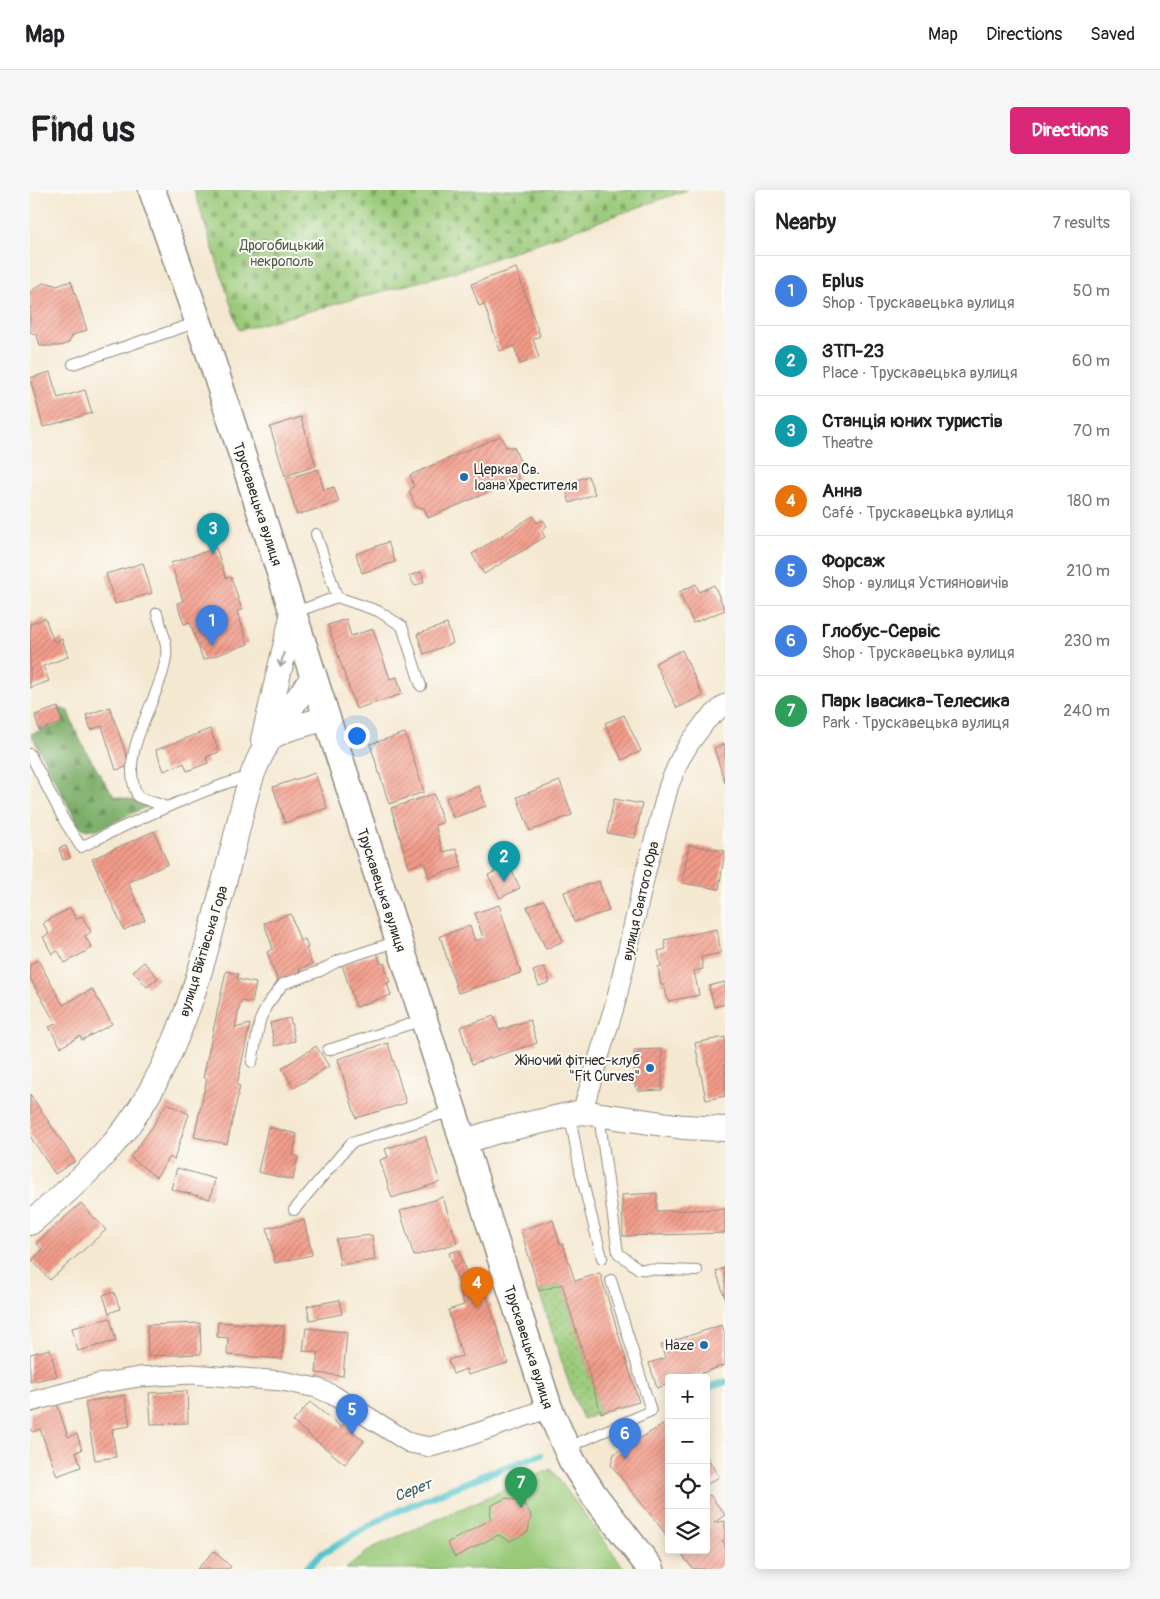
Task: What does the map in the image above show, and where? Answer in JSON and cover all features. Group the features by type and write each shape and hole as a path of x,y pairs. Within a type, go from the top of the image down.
{"main road":[{"name":"Трускавецька вулиця","path":"152,190 199,322 549,1408 566,1449 594,1495 651,1569"}],"street":[{"path":"255,769 293,613"},
{"name":"вулиця Війтівська Гора","path":"30,1223 92,1168 117,1141 151,1091 164,1065 197,980 255,769 271,737 314,676"},
{"name":"вулиця Святого Юра","path":"584,1114 616,1001 646,871 669,785 680,759 689,744 706,721 725,704"},
{"path":"271,737 328,718"},
{"path":"462,1142 498,1131 584,1114 683,1127 725,1128"},
{"path":"30,1402 98,1384 138,1377 192,1374 282,1381 317,1388 333,1395 410,1443 430,1447 457,1440 549,1408"}],"lane":[{"path":"73,364 199,322"},
{"path":"316,534 337,597"},
{"path":"293,613 337,597 378,612 402,626 421,686"},
{"path":"157,612 166,644 166,658 162,674 136,743 132,775 133,786 138,797 167,807"},
{"path":"30,754 65,822 81,848 167,807 255,769"},
{"path":"252,1062 260,1020 267,1005 283,984 320,971 340,960 398,942"},
{"path":"328,1050 423,1020"},
{"path":"294,1210 351,1143 452,1111"},
{"path":"584,1114 580,1171 602,1258"},
{"path":"584,1114 618,1253 639,1269 697,1271"},
{"path":"566,1449 650,1412 610,1280"}],"green space":[{"name":"Дрогобицький некрополь","path":"194,190 687,190 462,270 239,330"},
{"path":"59,708 68,711 82,744 114,796 137,801 148,806 97,830 87,830 79,826 31,734 64,723"},
{"path":"562,1284 601,1413 583,1419 572,1393 539,1291"},
{"path":"551,1469 625,1569 346,1569 372,1548"}],"building":[{"path":"516,268 540,336 533,339 539,358 520,364 514,346 500,351 484,304 479,306 471,284"},
{"path":"71,281 87,330 73,335 69,342 64,345 40,346 37,335 30,332 30,292 43,283 57,286"},
{"path":"50,372 58,398 85,390 92,413 43,427 30,378"},
{"path":"301,417 316,466 285,476 270,427"},
{"name":"Церква Св. Іоана Хрестителя","path":"501,436 506,447 514,447 521,464 515,469 519,479 428,518 424,508 416,507 409,491 414,486 410,475"},
{"path":"318,469 324,490 334,487 339,502 297,515 286,479"},
{"path":"588,476 595,494 570,503 564,485"},
{"path":"533,516 537,523 543,520 547,526 541,530 545,537 484,574 472,554"},
{"path":"388,542 395,562 362,573 356,554"},
{"path":"216,548 226,578 231,577 242,610 237,611 248,644 203,660 190,622 184,624 177,603 183,601 171,563"},
{"path":"143,563 152,593 115,604 106,574"},
{"path":"421,572 424,582 415,586 409,576"},
{"path":"696,584 699,592 714,585 725,610 693,623 679,592"},
{"path":"45,618 54,642 62,639 68,657 43,666 49,681 30,688 30,624"},
{"path":"346,619 351,636 373,629 390,679 397,677 402,694 356,709 328,625"},
{"path":"447,624 453,643 424,654 417,634"},
{"path":"682,650 703,696 677,708 655,663"},
{"path":"58,707 63,722 39,730 35,715"},
{"path":"110,707 130,766 116,770 102,726 91,730 86,715"},
{"path":"624,715 641,751 622,760 605,723"},
{"path":"210,729 219,752 206,757 208,763 187,771 184,763 164,771 156,750"},
{"path":"405,733 424,792 389,804 370,744"},
{"path":"725,744 725,783 714,748"},
{"path":"315,773 327,808 285,823 273,787"},
{"path":"560,781 572,815 530,831 517,797"},
{"path":"479,786 486,806 453,818 446,798"},
{"path":"434,794 443,823 435,825 443,852 456,849 462,867 429,877 424,862 409,867 391,808"},
{"path":"614,799 642,804 635,838 607,833"},
{"path":"154,831 168,864 128,882 145,920 124,930 92,859"},
{"path":"689,845 725,851 719,889 682,883"},
{"path":"66,846 70,858 63,860 59,848"},
{"path":"509,865 520,888 500,898 488,875"},
{"path":"599,881 609,911 574,922 564,892"},
{"path":"544,900 563,941 546,949 527,907"},
{"path":"499,905 521,973 458,993 440,936 470,926 475,941 483,938 475,913"},
{"path":"70,908 76,919 82,916 91,932 85,936 92,948 65,963 58,951 52,954 43,937 49,934 43,923"},
{"path":"291,914 300,941 305,939 312,965 299,969 300,974 278,982 267,952 273,949 264,923"},
{"path":"717,929 721,953 701,957 703,969 694,971 699,995 668,1001 664,985 661,985 658,967 661,966 658,951 666,949 664,940"},
{"path":"377,953 381,964 384,963 390,982 387,983 391,995 356,1007 342,965"},
{"path":"38,960 63,1005 92,989 112,1024 82,1040 80,1036 61,1047 49,1027 56,1024 30,978 30,964"},
{"path":"144,962 158,978 147,987 133,971"},
{"path":"544,967 550,982 539,986 533,971"},
{"path":"226,971 238,974 237,979 256,983 252,1003 241,1001 235,1028 250,1024 237,1085 240,1086 227,1144 194,1137 207,1078 203,1078"},
{"path":"725,982 725,1004 714,1007 709,986"},
{"path":"494,1016 499,1030 530,1020 537,1043 472,1064 460,1027"},
{"path":"290,1018 295,1041 275,1046 270,1023"},
{"path":"725,1037 725,1096 706,1100 695,1043"},
{"path":"388,1043 406,1103 356,1118 338,1059"},
{"path":"316,1046 329,1066 294,1088 282,1068"},
{"path":"662,1049 662,1090 639,1091 635,1086 634,1050"},
{"path":"30,1094 75,1161 55,1174 30,1136"},
{"path":"167,1103 189,1114 174,1160 170,1157 156,1177 130,1157"},
{"path":"268,1127 297,1134 293,1155 298,1156 293,1180 258,1172"},
{"path":"425,1136 440,1182 392,1198 380,1160 388,1157 385,1149"},
{"path":"177,1168 215,1179 210,1199 171,1189"},
{"path":"657,1193 657,1211 725,1209 725,1233 623,1236 622,1195"},
{"path":"443,1197 457,1243 414,1256 400,1211"},
{"path":"81,1203 106,1230 50,1280 32,1260 43,1250 36,1243"},
{"path":"304,1220 312,1255 275,1263 267,1228"},
{"path":"553,1220 560,1244 563,1244 575,1281 600,1273 639,1402 601,1413 562,1284 539,1291 521,1230"},
{"path":"372,1235 375,1260 340,1265 336,1239"},
{"path":"459,1250 467,1275 457,1279 449,1253"},
{"path":"725,1268 725,1298 716,1271"},
{"path":"481,1276 508,1363 468,1375 466,1369 453,1374 448,1360 462,1356 448,1310 464,1305 458,1283"},
{"path":"114,1292 120,1309 109,1313 103,1295"},
{"path":"339,1300 342,1314 310,1320 307,1306"},
{"path":"110,1318 116,1341 78,1351 72,1328"},
{"path":"218,1322 284,1326 282,1359 227,1355 228,1338 217,1337"},
{"path":"200,1323 201,1354 148,1356 147,1325"},
{"path":"722,1325 725,1334 725,1365 699,1374 665,1374 665,1385 657,1388 649,1363 665,1358 661,1345"},
{"path":"306,1328 347,1332 343,1376 316,1373 318,1352 303,1351"},
{"path":"50,1349 57,1376 30,1382 30,1354"},
{"path":"187,1391 188,1423 151,1424 149,1393"},
{"path":"125,1395 130,1426 112,1429 116,1457 95,1460 85,1402"},
{"path":"310,1402 341,1427 344,1424 364,1441 345,1464 293,1422"},
{"path":"57,1404 68,1437 77,1434 82,1450 76,1452 81,1467 57,1476 40,1429 32,1432 30,1413"},
{"path":"665,1423 665,1533 611,1465 614,1454"},
{"path":"710,1462 719,1477 710,1483"},
{"path":"710,1495 725,1515 714,1523 725,1521 725,1540 722,1541 725,1544 725,1569 693,1569 681,1554 710,1554"},
{"path":"506,1498 522,1501 531,1515 528,1532 510,1541 498,1535 455,1557 447,1543 490,1520 491,1506"},
{"path":"214,1551 231,1567 229,1569 197,1569"}],"waterway":[{"name":"Серет","path":"710,1387 725,1382"},
{"name":"Серет","path":"306,1569 321,1554 390,1514 492,1472 541,1455"}],"place":[{"name":"Церква Св. Іоана Хрестителя","path":"464,477"},
{"name":"Станція юних туристів","path":"213,554"},
{"name":"Eplus","path":"212,646"},
{"name":"ЗТП-23","path":"504,882"},
{"name":"Жіночий фітнес-клуб \"Fit Curves\"","path":"650,1068"},
{"name":"Анна","path":"477,1308"},
{"name":"Haze","path":"704,1345"},
{"name":"Форсаж","path":"352,1435"},
{"name":"Глобус-Сервіс","path":"625,1459"},
{"name":"Парк Івасика-Телесика","path":"521,1508"}]}
